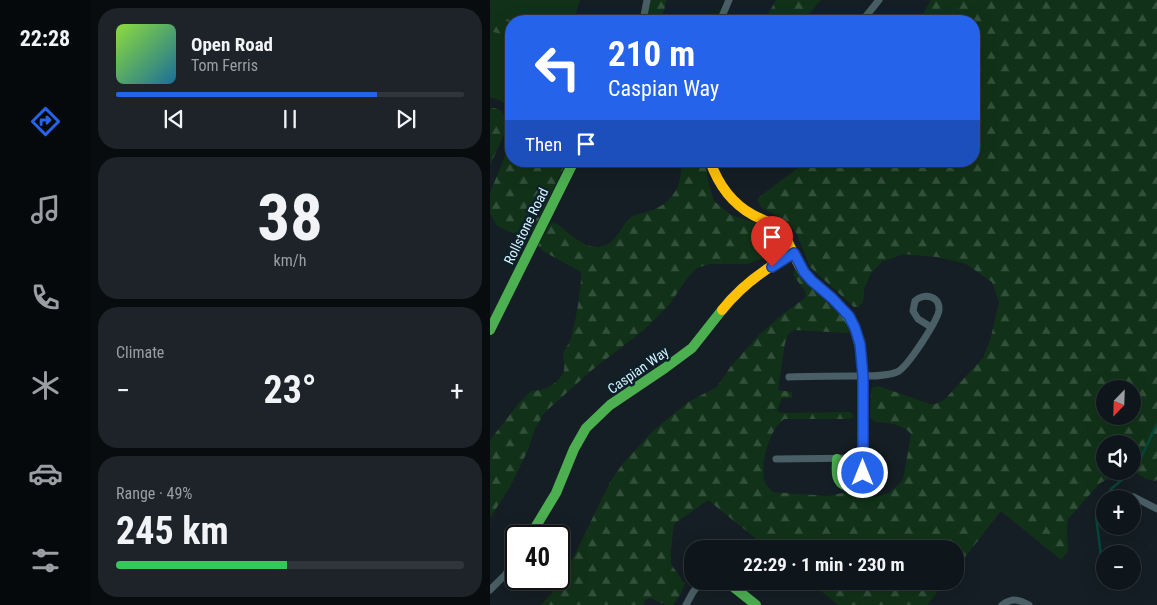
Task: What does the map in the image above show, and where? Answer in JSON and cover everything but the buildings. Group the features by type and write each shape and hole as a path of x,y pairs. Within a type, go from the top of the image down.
{"street":[{"path":"645,15 647,0"},
{"path":"723,15 729,0"},
{"path":"867,15 879,0"},
{"name":"Rollstone Road","path":"490,330 571,167"},
{"path":"713,167 719,183 731,199 744,210 776,226 788,241 804,272 837,302 849,316 855,328 860,344 863,376 862,477 857,484 849,486 841,483 837,475 838,459"},
{"name":"Caspian Way","path":"537,525 558,489 577,442 585,429 598,415 692,348 731,299 753,281 794,253"},
{"path":"789,377 863,376 897,373 910,361 931,327 938,314 939,304 932,297 923,296 915,301 913,311 918,319 931,327"},
{"path":"776,459 863,458"},
{"path":"1141,501 1157,509"},
{"path":"490,590 505,575"},
{"path":"686,605 695,590"},
{"path":"737,590 756,605"},
{"path":"1002,605 1013,600 1029,605"}],"green space":[{"path":"490,0 580,0 576,15 505,15 505,18 490,11"},
{"path":"650,0 667,0 663,15 648,15"},
{"path":"776,0 821,0 808,15 767,15"},
{"path":"931,0 1157,0 1157,479 1155,481 1141,476 1141,435 1096,435 1096,480 1106,480 1100,483 1068,519 1068,551 1061,560 1001,511 964,558 964,540 758,540 708,500 674,524 671,564 684,583 684,586 673,605 666,605 650,598 645,600 643,605 541,605 554,590 570,590 570,564 610,482 624,462 653,431 688,402 717,387 731,366 760,334 806,297 805,291 793,275 795,269 799,270 815,291 842,316 850,331 847,333 794,330 788,334 778,390 792,392 792,398 782,398 777,411 781,413 851,412 854,417 849,419 784,419 774,430 765,455 763,472 767,486 773,492 828,496 847,492 876,497 889,493 903,480 911,434 899,426 874,422 870,417 871,390 873,387 878,386 933,405 944,400 983,358 991,337 999,302 992,282 966,264 937,257 903,254 882,262 871,273 864,289 863,302 858,307 854,307 810,267 797,234 785,220 762,208 758,198 799,167 980,167 980,15 922,15"},
{"path":"490,11 505,18 505,35 490,31"},
{"path":"490,31 505,35 505,104 502,101 490,98"},
{"path":"490,108 495,108 502,111 505,118 505,132 490,165"},
{"path":"505,156 505,167 564,167 533,231 527,236 512,233 497,226 490,213 490,193"},
{"path":"681,167 707,167 708,181 714,201 731,215 763,225 775,232 779,250 772,255 747,264 710,264 697,268 688,277 669,305 645,329 592,370 544,413 510,487 490,518 490,440 519,403 531,391 549,386 557,381 563,373 563,354 570,341 574,326 581,272 543,251 538,246 550,224 559,225 577,240 591,246 605,245 615,238 631,217 653,210 667,201 676,190"},
{"path":"820,590 939,590 927,605 838,605"}],"waterway":[{"path":"1110,490 1136,468 1157,424"},
{"path":"1098,535 1100,545"}],"traffic: fast":[{"path":"490,330 571,167"},
{"path":"805,274 841,307 855,328 862,356 863,473 857,483 846,486 842,484 837,475 837,459"},
{"path":"537,525 556,493 574,449 586,428 610,405 692,348 722,310"},
{"path":"737,590 756,605"}],"traffic: slow":[{"path":"713,167 721,185 738,205 780,230 805,274"},
{"path":"722,310 737,293 755,278 774,264 794,253"}],"route":[{"path":"772,267 794,253 804,272 841,307 849,316 855,328 862,356 863,473"}]}
